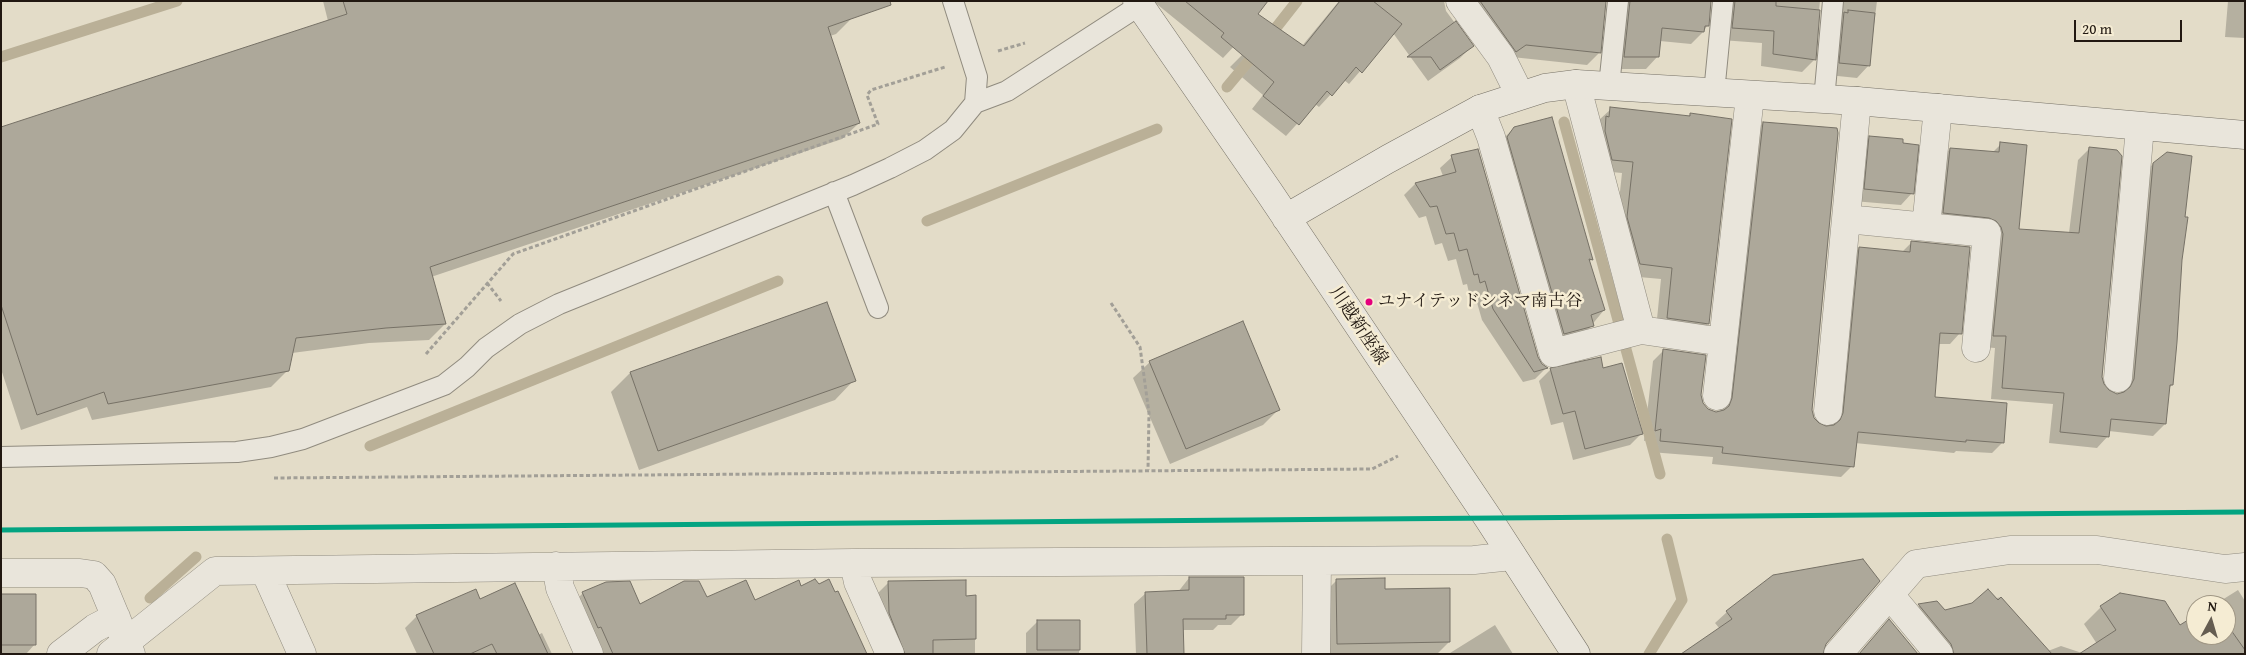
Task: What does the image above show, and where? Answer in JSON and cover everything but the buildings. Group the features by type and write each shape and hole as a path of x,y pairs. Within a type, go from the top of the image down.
{"street":[{"path":"1460,1 1501,57 1520,95"},
{"name":"川越新座線","path":"1139,3 1286,218 1576,654"},
{"path":"1576,84 1641,330"},
{"path":"1286,218 1388,158 1480,109 1545,88 1576,84 1857,101 2245,135"},
{"path":"1716,396 1750,96"},
{"path":"1828,411 1857,101"},
{"path":"1926,227 1938,108"},
{"path":"1480,109 1491,137 1553,353 1641,330 1723,342"},
{"path":"2118,378 2140,127"},
{"path":"1847,219 1987,233 1976,348"},
{"path":"1838,654 1916,564 2010,550 2097,550 2225,569 2245,567"},
{"path":"1,573 80,573 94,575 102,584 116,617 123,650 215,572 854,563 1317,562 1474,560 1512,556"},
{"path":"1316,654 1317,562"},
{"path":"854,563 858,582 890,654"},
{"path":"556,566 560,588 588,654"},
{"path":"265,571 302,654"},
{"path":"1890,595 1939,654"},
{"path":"61,654 95,628 116,617"}],"lane":[{"path":"953,1 977,77 975,103"},
{"path":"1609,86 1618,1"},
{"path":"1714,93 1723,1"},
{"path":"1824,100 1832,1"},
{"path":"1,457 237,452 303,439 444,385 492,343 520,324 559,304 834,192 890,168 925,150 953,130 975,103 1007,91 1139,3"},
{"path":"834,192 878,308"}],"path":[{"path":"426,354 513,254 878,124 867,95 871,90 946,67"},
{"path":"487,283 504,305"},
{"path":"1111,303 1140,347 1149,413 1148,470"},
{"path":"270,478 1372,469 1398,456"}],"waterway":[{"path":"1,57 177,1"},
{"path":"1268,38 1297,1"},
{"path":"1227,87 1258,50"},
{"path":"1564,122 1660,474"},
{"path":"927,221 1157,129"},
{"path":"370,446 778,281"},
{"path":"1649,654 1682,600 1667,539"},
{"path":"150,598 196,557"}],"transit line":[{"path":"1,530 2245,512"}],"place":[{"name":"ユナイテッドシネマ南古谷","path":"1369,302"}]}
